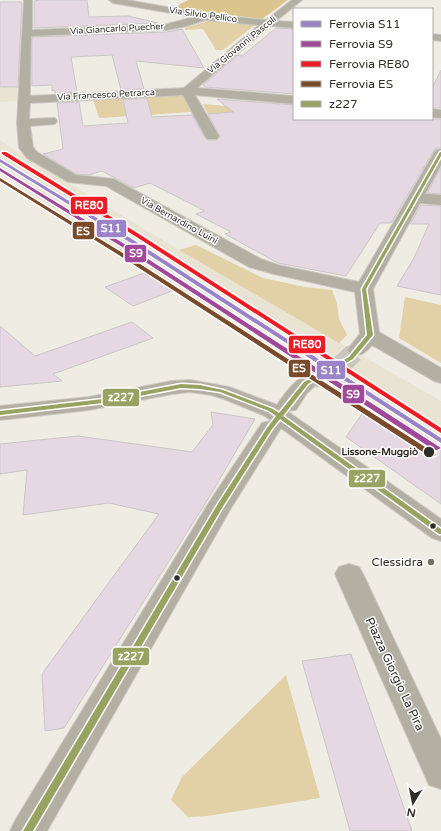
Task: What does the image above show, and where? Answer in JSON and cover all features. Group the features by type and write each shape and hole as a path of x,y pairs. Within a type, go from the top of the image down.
{"street":[{"name":"Via Bernardino Luini","path":"28,0 28,33 23,123 26,148 32,155 73,179 109,182 255,263 274,269 364,288"},
{"name":"Via Silvio Pellico","path":"113,0 206,17 293,26"},
{"name":"Via Giovanni Pascoli","path":"187,91 268,23 298,0"},
{"name":"Via Giancarlo Puecher","path":"28,33 167,27 184,24 206,17"},
{"name":"Via Francesco Petrarca","path":"25,100 187,91 293,100"},
{"path":"187,91 212,136"},
{"path":"23,123 51,121"},
{"path":"357,350 370,335 364,288 441,153"},
{"path":"415,198 441,200"},
{"path":"370,335 441,377"},
{"path":"28,831 219,507 276,415 300,388 312,379"},
{"path":"0,413 80,405 119,399 170,387 191,386 218,390 248,400 276,415 441,532"},
{"name":"Piazza Giorgio La Pira","path":"349,574 441,774"}],"shaded area":[{"path":"188,0 288,0 262,19 177,8 180,4"},
{"path":"0,14 21,16 17,101 0,102"},
{"path":"211,20 255,25 223,50 216,50 203,29 185,30 185,28"},
{"path":"181,94 192,112 99,118 93,99"},
{"path":"203,104 293,112 293,120 295,120 304,127 210,118"},
{"path":"0,140 22,155 179,250 441,401 441,457 395,431 0,173"},
{"path":"196,245 263,278 305,287 332,290 337,303 339,319 347,335 339,343 179,250"},
{"path":"405,297 441,305 441,363 399,338"},
{"path":"286,675 320,798 207,816 188,817 171,800 182,777"}],"building":[{"path":"87,0 89,17 128,16 158,23 34,28 34,1"},
{"path":"0,2 22,2 18,87 0,87"},
{"path":"276,28 293,29 293,94 205,87 203,85 238,55 242,56"},
{"path":"182,29 204,68 136,61 144,89 121,90 112,55 71,57 77,92 55,93 55,90 52,91 52,85 32,86 32,37 167,32"},
{"path":"441,70 441,108 433,108 433,86"},
{"path":"147,98 152,117 192,115 207,140 217,140 220,137 208,114 233,112 217,99 293,105 293,120 441,119 441,148 436,149 433,152 391,223 380,223 346,276 278,263 225,234 231,232 196,214 205,211 150,183 134,188 102,171 89,175 76,174 43,154 63,149 57,103 79,102 83,126 128,123 123,100"},
{"path":"441,168 441,194 427,193"},
{"path":"421,205 441,206 441,295 397,286 414,258 429,224 410,224"},
{"path":"144,273 172,291 133,306 105,287"},
{"path":"132,322 153,338 53,374 62,381 0,387 0,326 35,356"},
{"path":"364,411 395,431 407,425 441,447 441,504 346,437"},
{"path":"211,412 255,419 208,499 64,728 45,731 42,674 159,514 109,503 23,515 27,470 0,474 0,444 78,436 192,452 213,425"},
{"path":"351,654 412,831 350,831 302,661"}],"tunnel":[{"path":"312,379 342,364 357,350"}],"rail line":[{"name":"RE80","path":"4,153 137,235 441,431"},
{"name":"S11","path":"0,160 133,242 441,441"},
{"name":"S9","path":"0,169 129,249 437,448"},
{"name":"ES","path":"0,179 124,256 432,454"}],"transit line":[{"name":"z227","path":"28,831 219,507 270,428 306,383 351,358 370,335 364,289 441,153"},
{"name":"z227","path":"0,413 103,401 181,386 200,387 221,391 271,410 441,532"}],"place":[{"name":"Lissone-Muggiò","path":"429,452"},
{"name":"Clessidra","path":"431,562"}]}
